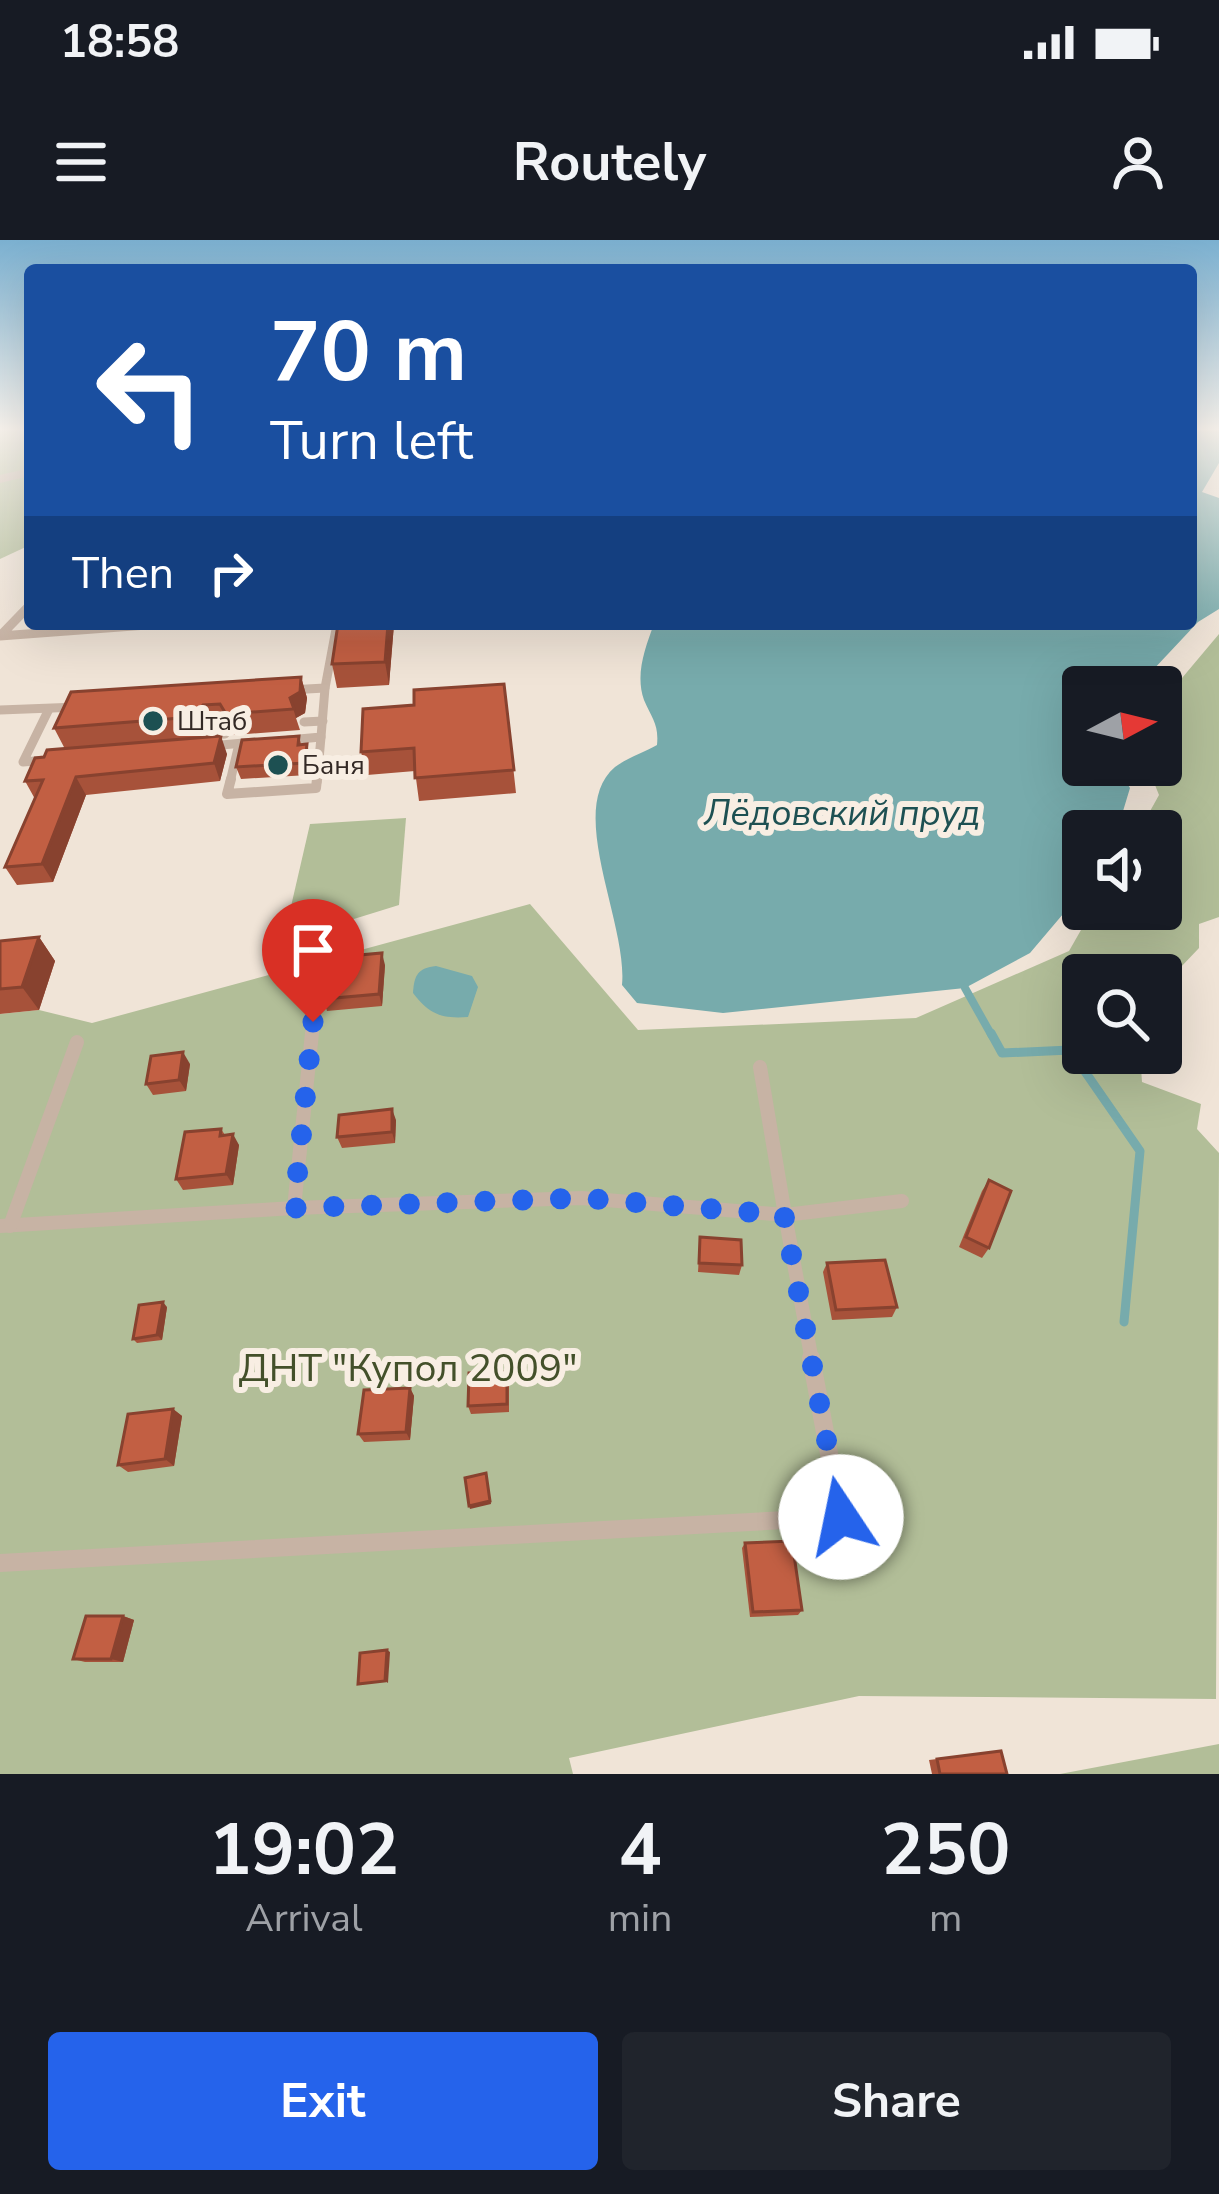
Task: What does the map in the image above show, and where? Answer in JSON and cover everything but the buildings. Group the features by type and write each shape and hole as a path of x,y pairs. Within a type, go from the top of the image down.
{"lane":[{"path":"24,610 0,636 62,630"},
{"path":"239,744 227,794 316,788 336,630"},
{"path":"268,692 325,688"},
{"path":"0,710 93,705"},
{"path":"50,709 23,762 64,759"},
{"path":"304,722 323,721"},
{"path":"209,746 211,735 225,734"},
{"path":"280,740 321,737"},
{"path":"188,748 260,742"},
{"path":"247,792 249,779"},
{"path":"294,1208 313,1022"},
{"path":"77,1042 5,1226 294,1208 582,1198 784,1215 902,1201"},
{"path":"0,1563 841,1517 760,1067"}],"green space":[{"path":"0,499 24,499 24,548 0,559"},
{"name":"ДНТ \"Купол 2009\"","path":"1219,634 1219,917 1199,924 1199,948 1182,966 1182,954 1062,954 1081,930 1182,930 1182,810 1151,810 1159,795 1155,786 1182,786 1182,678"},
{"path":"406,818 399,905 283,941 310,824"},
{"name":"ДНТ \"Купол 2009\"","path":"530,904 638,1030 916,1018 1062,954 1062,1074 1141,1074 1142,1082 1201,1104 1197,1129 1219,1153 1216,1699 859,1696 569,1758 573,1774 0,1774 0,1014 39,1010 92,1023"},
{"path":"1219,1744 1219,1774 1060,1774"}],"water":[{"name":"Лёдовский пруд","path":"1197,499 1219,499 1219,609 1197,623"},
{"name":"Лёдовский пруд","path":"652,630 1190,630 1157,666 1062,666 1062,786 1130,788 1123,810 1062,810 1062,915 1030,953 965,988 723,1013 637,1003 622,985 596,810 601,786 615,767 657,745 641,671"},
{"path":"436,966 472,976 478,987 468,1017 436,1014 413,993 418,974"}],"waterway":[{"path":"965,988 992,1036"},
{"path":"991,1033 1002,1053 1070,1050 1140,1151 1124,1322"}],"place":[{"name":"Штаб","path":"153,721"},
{"name":"Баня","path":"278,765"}],"route":[{"path":"313,1022 294,1208 582,1198 784,1215 841,1517"}]}
